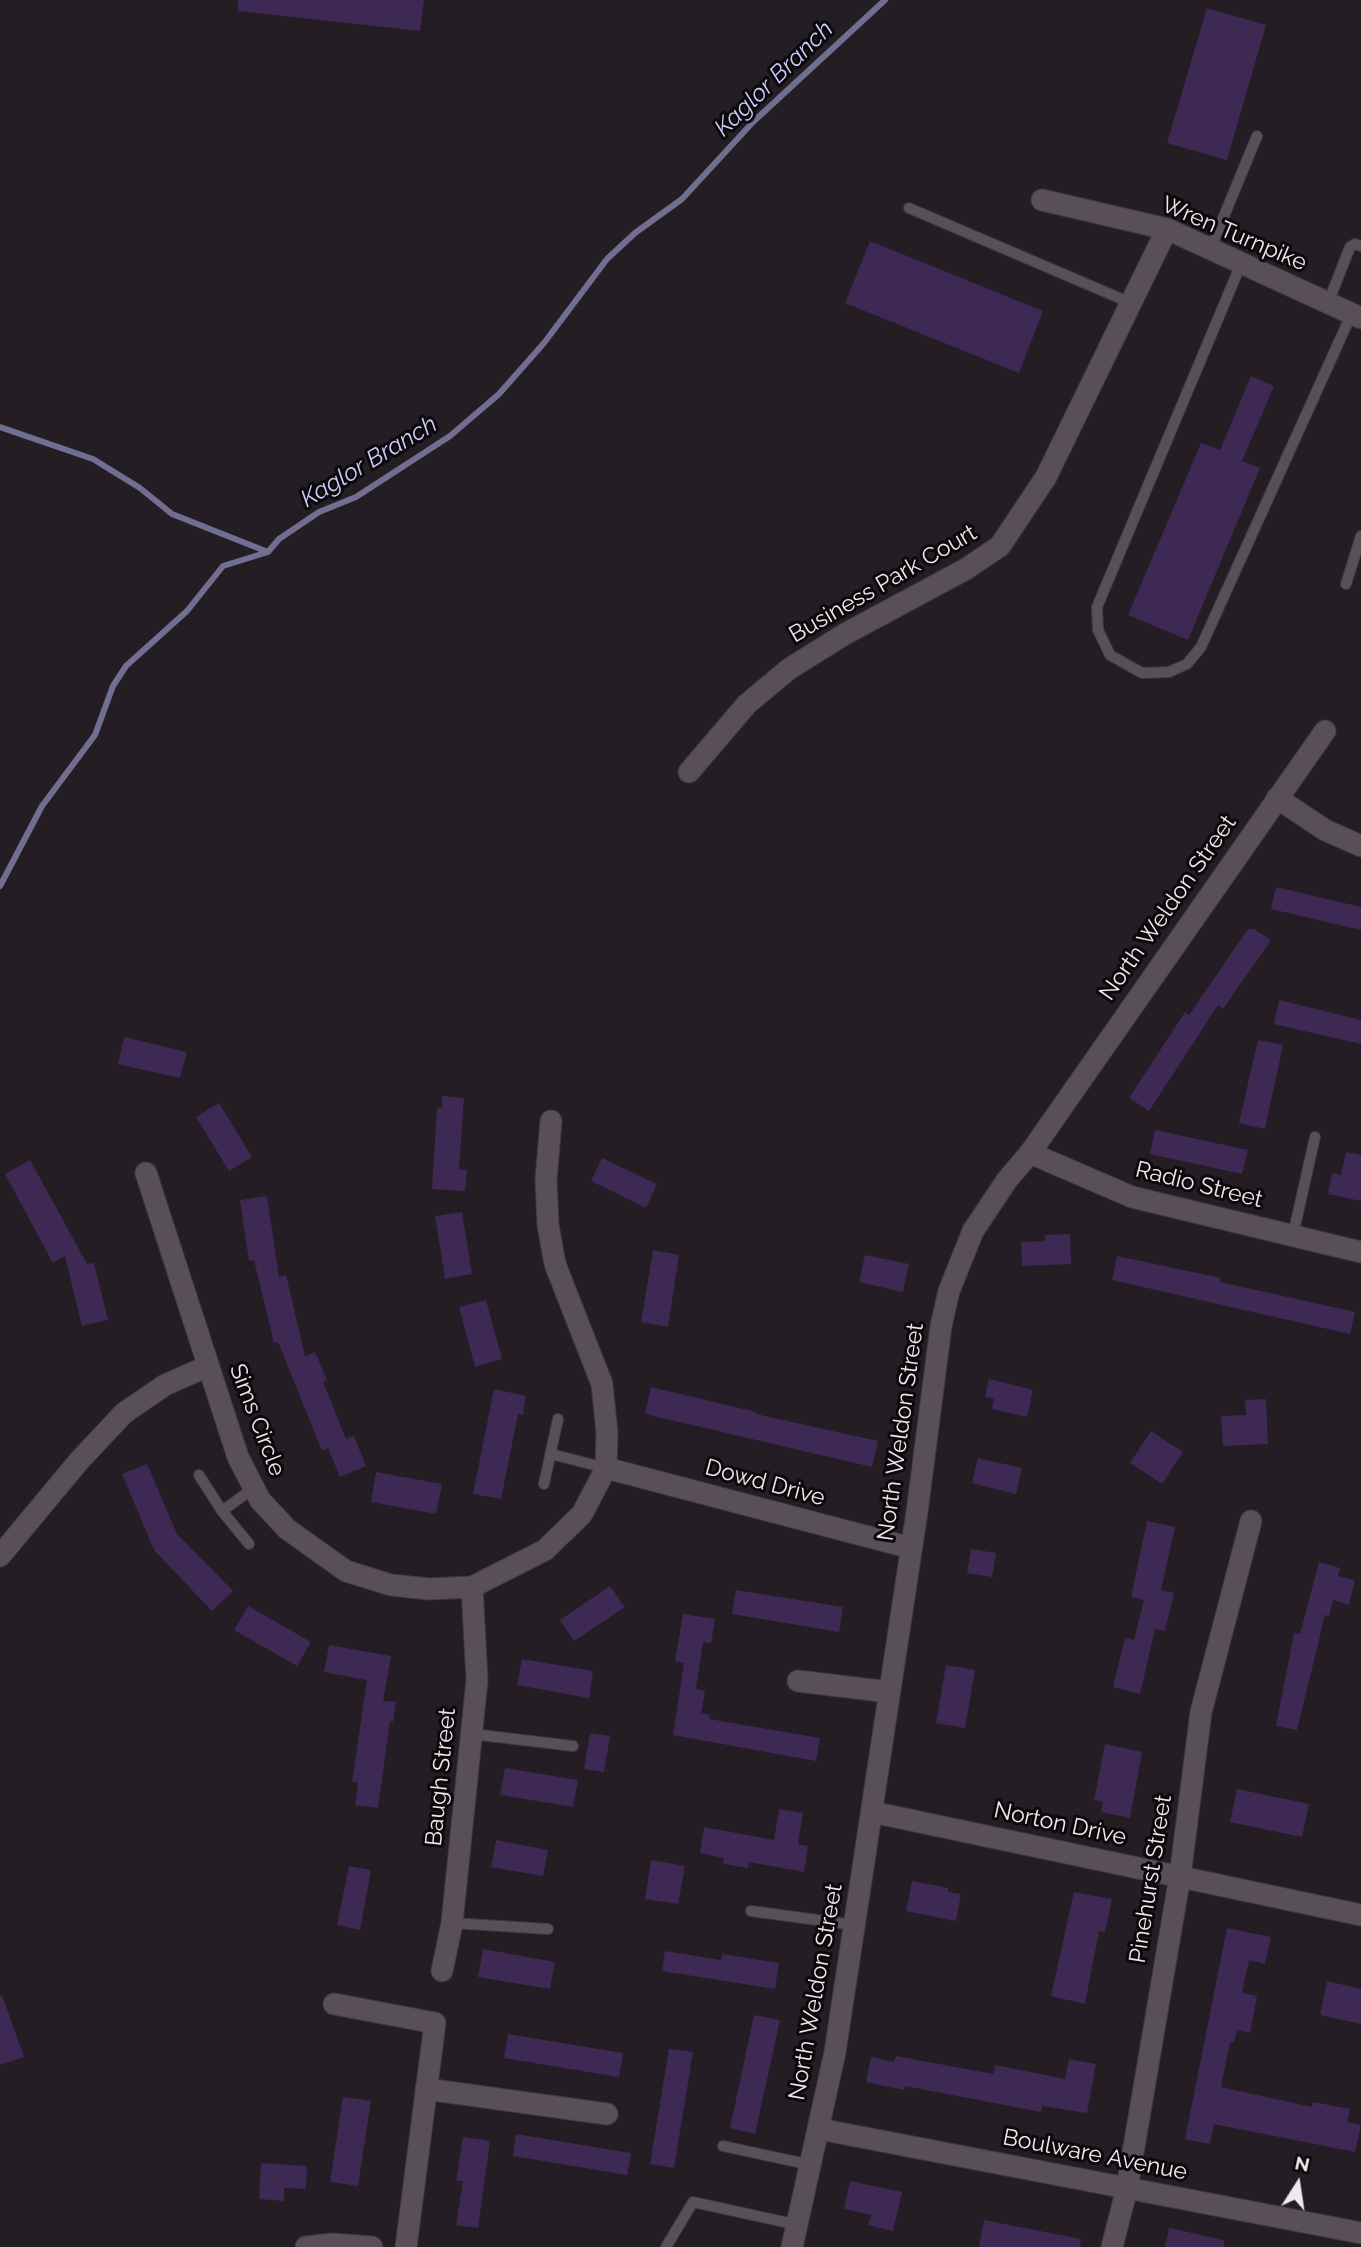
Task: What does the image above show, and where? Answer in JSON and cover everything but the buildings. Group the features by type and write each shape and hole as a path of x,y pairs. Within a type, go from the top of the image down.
{"street":[{"name":"Wren Turnpike","path":"1042,200 1167,229 1356,315"},
{"name":"Business Park Court","path":"689,772 747,704 789,669 845,634 967,569 1000,545 1046,477 1167,229"},
{"name":"North Weldon Street","path":"792,2247 835,2052 890,1692 941,1326 949,1291 973,1231 1007,1180 1030,1153 1325,731"},
{"path":"1277,798 1325,830 1361,846"},
{"name":"Sims Circle","path":"146,1174 238,1457 254,1488 287,1529 346,1572 391,1585 429,1589 472,1587 545,1550 582,1514 606,1468 607,1433 601,1384 555,1264 548,1225 546,1180 551,1121"},
{"name":"Radio Street","path":"1030,1153 1132,1197 1361,1252"},
{"path":"0,1556 79,1461 124,1413 165,1385 208,1366"},
{"name":"Dowd Drive","path":"606,1468 911,1548"},
{"name":"Pinehurst Street","path":"1112,2247 1127,2188 1180,1876 1202,1712 1251,1521"},
{"name":"Baugh Street","path":"442,1971 452,1923 477,1680 472,1587"},
{"path":"798,1681 890,1692"},
{"name":"Norton Drive","path":"872,1812 1361,1915"},
{"path":"334,2004 435,2023 406,2247"},
{"path":"426,2089 607,2114"},
{"name":"Boulware Avenue","path":"819,2129 1361,2232"},
{"path":"306,2247 332,2244 372,2247"}],"lane":[{"path":"1210,250 1257,136"},
{"path":"909,208 1131,303"},
{"path":"1328,303 1350,247 1354,244 1361,246"},
{"path":"1241,264 1097,607 1098,630 1110,655 1142,673 1169,673 1187,664 1201,647 1356,315"},
{"path":"1346,584 1361,536"},
{"path":"1293,1235 1315,1137"},
{"path":"544,1484 558,1419"},
{"path":"551,1454 606,1468"},
{"path":"199,1475 248,1544"},
{"path":"222,1511 254,1488"},
{"path":"472,1734 573,1746"},
{"path":"751,1911 854,1924"},
{"path":"452,1923 548,1929"},
{"path":"723,2146 811,2165"},
{"path":"666,2247 692,2202 797,2225"}],"waterway":[{"name":"Kaglor Branch","path":"0,886 42,806 95,735 113,686 126,666 187,611 223,566 268,552 279,539 319,512 356,497 450,436 499,394 544,343 607,259 635,233 682,199 753,122 885,0"},
{"path":"0,427 93,459 140,488 172,514 268,552"}]}
